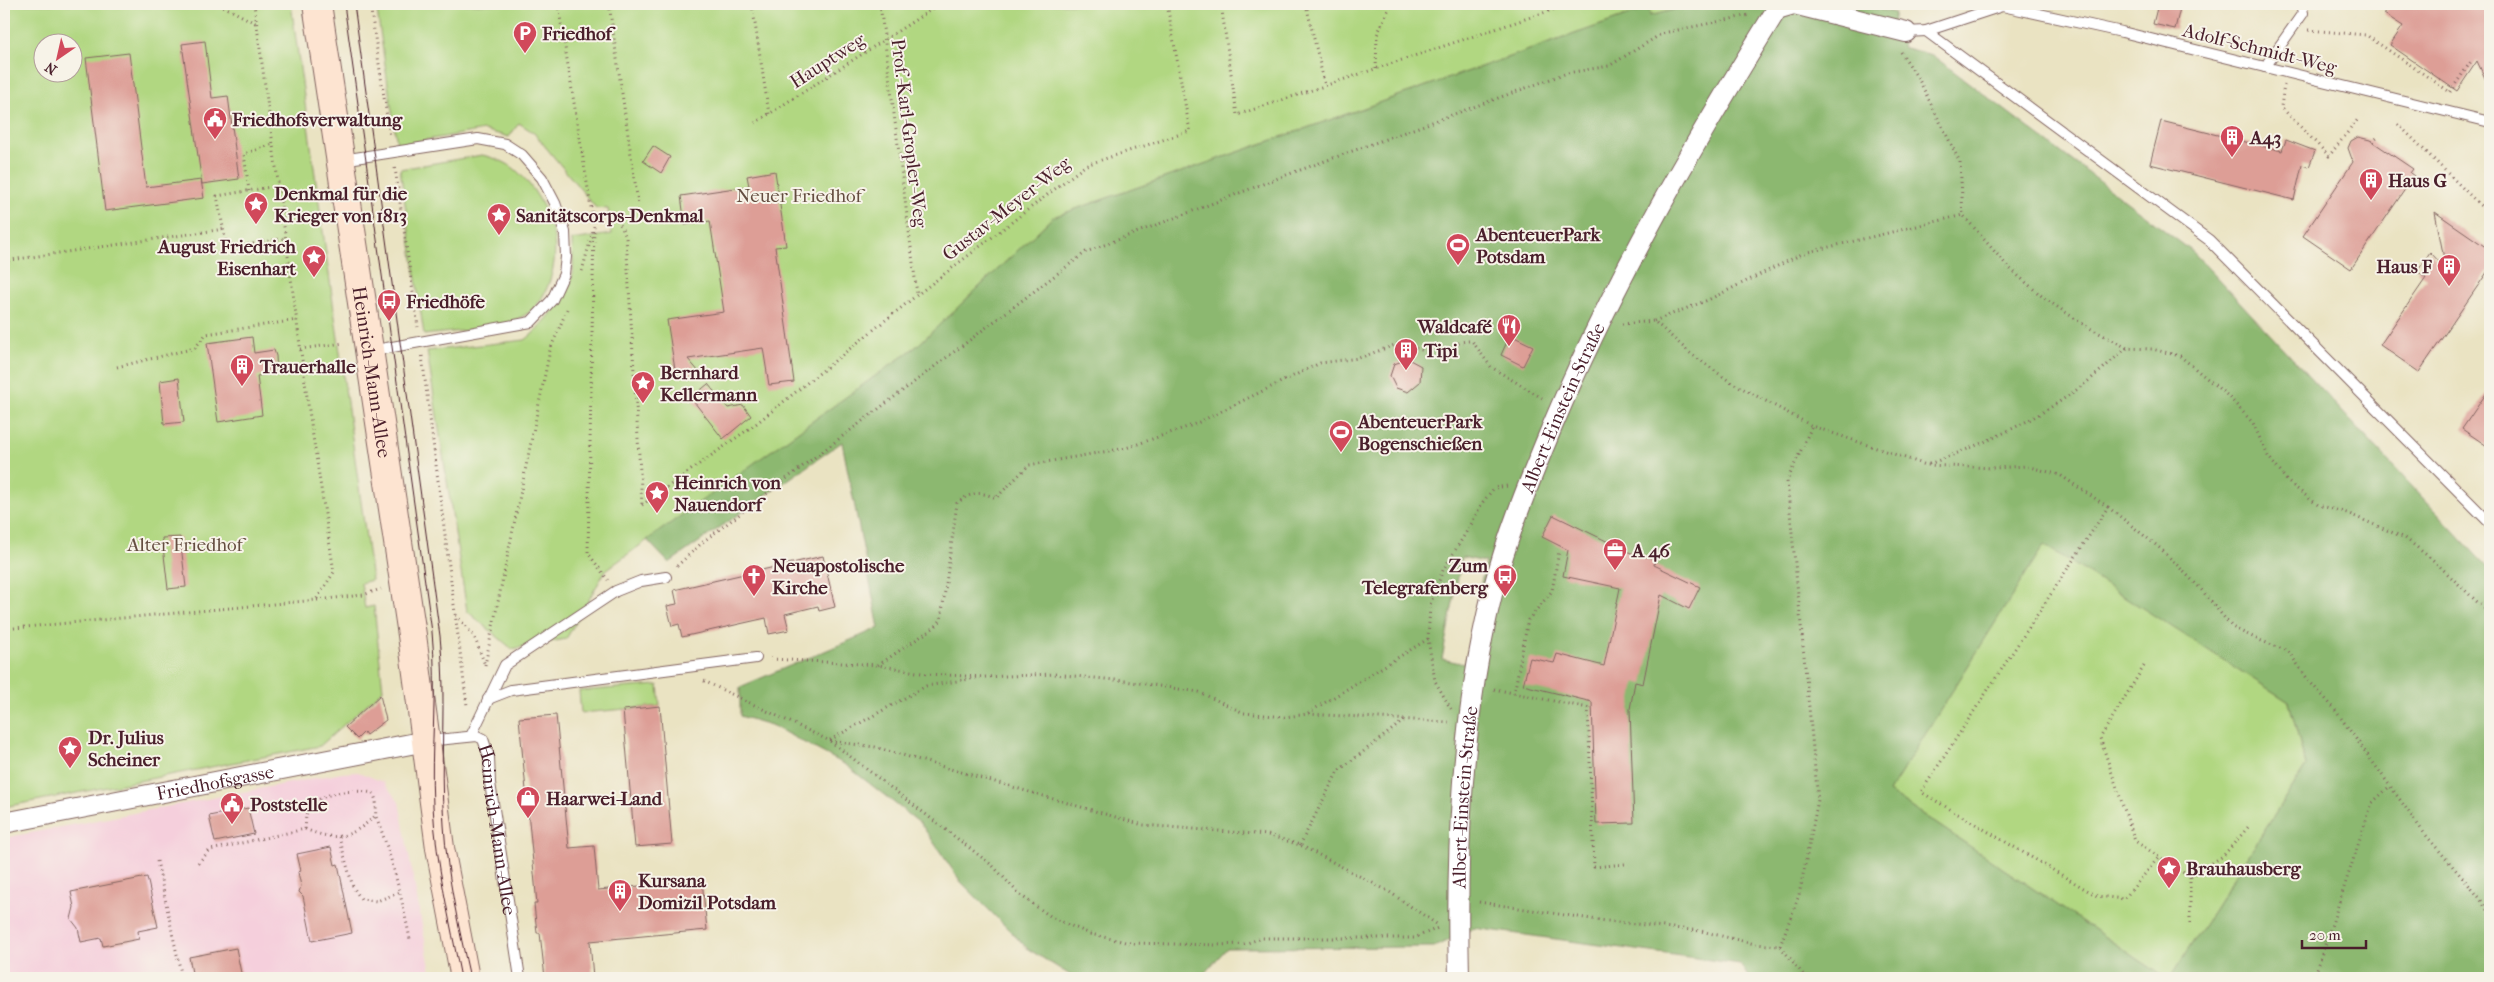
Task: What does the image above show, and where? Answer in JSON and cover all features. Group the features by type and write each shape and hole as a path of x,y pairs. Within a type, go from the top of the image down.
{"main road":[{"name":"Heinrich-Mann-Allee","path":"317,4 412,634 446,890 465,978"}],"street":[{"path":"1777,9 1794,4 1901,31"},
{"name":"Albert-Einstein-Straße","path":"1459,978 1461,791 1467,725 1490,604 1505,548 1520,504 1560,407 1599,322 1652,220 1708,119 1777,9"},
{"name":"Friedhofsgasse","path":"4,822 426,741"}],"lane":[{"path":"2265,68 2294,29 2303,13 2301,4"},
{"name":"Adolf-Schmidt-Weg","path":"1901,31 1926,30 1998,5 2490,122"},
{"path":"1926,30 2209,240 2490,523"},
{"path":"341,160 478,139 505,144 522,155 542,178 555,203 565,232 564,274 552,300 532,322 369,352"},
{"path":"471,736 505,665 616,591 641,581 666,577"},
{"path":"488,699 510,690 756,658"},
{"name":"Heinrich-Mann-Allee","path":"426,741 471,736 483,739 487,748 490,783 520,978"}],"path":[{"path":"219,4 257,24"},
{"path":"254,4 300,349 334,572 316,600"},
{"path":"370,4 420,342 466,699"},
{"path":"558,4 594,226 588,553 616,591"},
{"path":"610,4 638,204"},
{"path":"752,4 769,114"},
{"name":"Prof.-Karl-Gropler-Weg","path":"880,4 917,295"},
{"name":"Hauptweg","path":"755,123 940,4"},
{"name":"Gustav-Meyer-Weg","path":"618,220 626,237 642,505 757,423 917,295 1086,165 1190,131 1166,4"},
{"path":"1221,4 1237,115 1570,4"},
{"path":"1306,4 1325,86"},
{"path":"1376,69 1377,35 1390,4"},
{"path":"666,577 704,541 1086,252 1281,177 1567,73 1608,66 1663,33 1777,9"},
{"path":"2294,29 2366,34 2450,92"},
{"path":"1901,31 1900,52 1919,80 1960,162 1963,215 2008,267 2044,298 2086,326 2127,348 2152,349 2180,356 2228,396 2253,423 2268,456 2288,482 2318,505 2347,513 2405,538 2433,560 2490,614"},
{"path":"2424,106 2443,102 2472,60"},
{"path":"2286,72 2281,107 2329,156 2360,118"},
{"path":"2398,124 2490,216"},
{"path":"2372,142 2377,138"},
{"path":"249,191 244,154 273,144"},
{"path":"387,168 404,165"},
{"path":"278,186 217,196 227,248 286,238"},
{"path":"1599,322 1625,324 1654,321 1708,300 1804,253 1963,215"},
{"path":"580,276 594,226"},
{"path":"4,261 224,229"},
{"path":"485,665 550,350 571,301"},
{"path":"117,367 195,348 206,334 297,320"},
{"path":"1654,321 1690,353 1729,381 1812,426 1926,465 1994,468 2026,466 2060,475 2108,507 2161,550 2200,588 2232,627 2288,651 2309,681 2333,707 2424,833 2479,896 2490,914"},
{"path":"878,665 935,627 941,620 957,503 969,494 984,492 996,498 1030,466 1126,448 1193,425 1320,363 1359,358 1400,343 1424,352 1448,350 1460,341 1472,341 1491,367 1560,407"},
{"path":"300,349 339,344"},
{"path":"1926,465 1981,445 2034,418 2082,386 2127,348"},
{"path":"1780,946 1799,896 1818,800 1788,481 1812,426"},
{"path":"2108,507 1921,792 2097,896 2124,899 2159,857"},
{"path":"1514,694 1528,620 1552,591 1559,551"},
{"path":"4,629 316,600 362,595 381,589"},
{"path":"456,614 474,636 485,665 488,699"},
{"path":"1308,714 1428,639"},
{"path":"756,658 878,665 927,674 984,677 1054,674 1116,680 1199,692 1244,713 1284,717 1308,714 1406,719 1467,725"},
{"path":"2144,666 2100,738 2136,841 2190,877"},
{"path":"676,667 830,741 993,866 1020,895 1053,918 1090,934 1130,942 1216,945 1244,944 1262,938 1414,938 1440,927 1388,891 1300,845 1268,835 1143,825 875,747 830,741"},
{"path":"830,741 926,686 984,677"},
{"path":"1508,693 1588,708 1594,867 1624,864"},
{"path":"1300,845 1338,771 1406,719"},
{"path":"2314,978 2372,802 2390,786"},
{"path":"305,829 307,812 314,801 358,790 373,793 378,803 376,816 390,850 410,939"},
{"path":"198,863 210,850 305,829 317,834 339,837 354,834 376,816"},
{"path":"2190,877 2223,856 2250,826"},
{"path":"339,837 353,887 361,899 377,901 400,892"},
{"path":"157,861 182,978"},
{"path":"2190,877 2190,923"},
{"path":"1459,899 1598,920 1701,931 1756,944 1780,946 1806,978"}],"shaded area":[{"path":"358,772 383,782 399,802 432,978 4,978 4,838 342,773"}],"green space":[{"name":"Alter Friedhof","path":"4,4 291,4 372,580 361,583 365,608 374,606 383,690 320,746 4,807"},
{"name":"Neuer Friedhof","path":"376,4 1696,4 1650,16 1649,8 1053,217 917,346 606,570 566,639 512,649 467,611 427,351 525,340 547,319 567,290 573,272 572,240 612,234 608,209 596,208 534,133 519,123 509,137 484,130 397,145"},
{"path":"1696,4 1856,4 1895,13 1892,26 1906,30 1902,47 1932,55 2193,252 2490,570 2490,978 2170,978 2306,766 2289,702 2044,545 1889,792 2166,978 1749,978 1740,964 1474,928 1434,947 1227,948 1200,978 1075,978 1028,949 961,882 921,824 846,765 771,725 740,716 740,687 879,628 842,442 669,563 647,540 917,346 1053,217 1649,8 1650,16","holes":["1462,557 1485,562 1465,664 1442,659"]},
{"path":"482,155 501,161 513,168 529,184 539,199 548,216 555,243 554,265 551,276 542,298 536,306 518,319 478,329 424,335 400,169"},
{"path":"2044,544 2289,702 2306,766 2170,978 2166,978 1889,792"},
{"path":"658,685 660,706 581,713 579,691"}],"building":[{"path":"2158,4 2181,4 2175,29 2153,24"},
{"path":"2391,4 2490,4 2490,89 2477,61 2457,91 2390,45 2403,26 2384,14"},
{"name":"Friedhofsverwaltung","path":"205,41 212,98 228,96 239,179 202,184 182,44"},
{"path":"129,53 146,187 201,180 204,198 105,211 86,58"},
{"name":"A43","path":"2161,121 2282,151 2286,140 2315,151 2309,167 2302,165 2294,200 2150,164"},
{"name":"Haus G","path":"2358,137 2370,140 2413,169 2410,173 2414,176 2351,269 2303,236 2353,162 2348,148 2351,141"},
{"path":"653,146 670,157 661,173 643,161"},
{"path":"775,171 786,246 775,247 794,382 769,385 763,348 688,359 700,373 676,376 667,320 724,312 710,221 685,225 681,196 749,186 747,176"},
{"name":"Haus F","path":"2435,212 2490,250 2490,268 2419,372 2380,345 2426,278 2417,272 2430,252 2446,269"},
{"path":"1510,335 1533,346 1523,366 1501,355"},
{"name":"Trauerhalle","path":"252,337 254,353 274,350 276,356 277,373 257,376 262,415 218,422 207,343"},
{"name":"Tipi","path":"1408,359 1421,366 1420,382 1408,392 1396,388 1390,376 1394,364"},
{"path":"179,378 184,422 164,424 160,381"},
{"path":"708,384 728,408 743,405 751,416 723,439 691,398"},
{"path":"2490,388 2490,448 2462,429"},
{"path":"1553,515 1631,553 1655,559 1654,565 1700,587 1689,609 1661,595 1643,684 1635,682 1630,709 1634,823 1596,824 1592,702 1523,685 1530,658 1554,663 1557,654 1604,666 1620,588 1563,576 1568,550 1542,537"},
{"path":"180,537 186,587 168,589 162,538"},
{"name":"Neuapostolische Kirche","path":"823,556 835,607 819,611 818,606 785,614 789,630 769,634 766,618 682,637 679,624 672,626 667,606 677,604 674,590"},
{"path":"380,695 386,720 366,735 364,732 357,739 345,727"},
{"path":"660,706 672,844 635,847 623,710"},
{"name":"Kursana Domizil Potsdam","path":"556,715 569,848 594,846 598,890 702,880 707,930 590,941 593,978 545,978 540,933 537,933 534,904 537,904 519,718"},
{"path":"248,808 254,834 215,842 209,816"},
{"path":"331,847 335,865 338,864 352,933 312,941 303,896 299,892 301,886 298,872 301,871 297,854"},
{"path":"147,877 158,927 138,931 139,939 103,946 101,938 81,942 78,928 71,919 74,907 71,892"},
{"path":"236,948 242,978 193,978 189,957"}],"tram line":[{"path":"344,4 432,632 434,654 433,806 437,849 461,978"},
{"path":"354,4 440,636 443,683 442,778 446,844 454,902 470,978"}],"place":[{"name":"Friedhof","path":"525,54"},
{"name":"Friedhofsverwaltung","path":"215,140"},
{"name":"A43","path":"2232,158"},
{"name":"Haus G","path":"2371,201"},
{"name":"Denkmal für die Krieger von 1813","path":"256,225"},
{"name":"Sanitätscorps-Denkmal","path":"499,236"},
{"name":"AbenteuerPark Potsdam","path":"1458,266"},
{"name":"August Friedrich Eisenhart","path":"314,278"},
{"name":"Haus F","path":"2449,287"},
{"name":"Friedhöfe","path":"389,322"},
{"name":"Waldcafé","path":"1509,347"},
{"name":"Tipi","path":"1406,371"},
{"name":"Trauerhalle","path":"242,387"},
{"name":"Bernhard Kellermann","path":"643,404"},
{"name":"AbenteuerPark Bogenschießen","path":"1341,453"},
{"name":"Heinrich von Nauendorf","path":"657,514"},
{"name":"A 46","path":"1615,571"},
{"name":"Neuapostolische Kirche","path":"754,597"},
{"name":"Zum Telegrafenberg","path":"1505,597"},
{"name":"Dr. Julius Scheiner","path":"70,769"},
{"name":"Haarwei-Land","path":"528,819"},
{"name":"Poststelle","path":"232,825"},
{"name":"Brauhausberg","path":"2169,889"},
{"name":"Kursana Domizil Potsdam","path":"620,912"}]}
